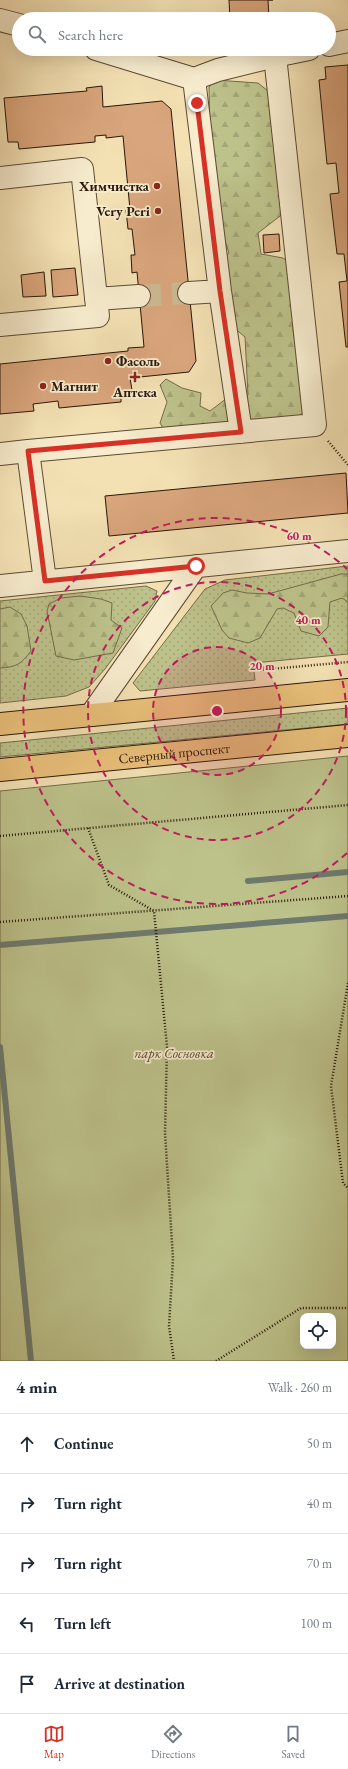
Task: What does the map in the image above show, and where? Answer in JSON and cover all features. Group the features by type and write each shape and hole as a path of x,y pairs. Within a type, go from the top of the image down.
{"main road":[{"path":"0,724 348,690"},
{"name":"Северный проспект","path":"0,770 348,736"}],"street":[{"path":"0,20 12,23"},
{"path":"336,44 348,41"},
{"path":"0,454 315,425 275,56 218,70 194,79 119,56"},
{"path":"194,79 220,291 241,432"},
{"path":"0,178 82,169 98,316 0,325"},
{"path":"190,293 220,291"},
{"path":"96,299 139,296"},
{"path":"28,451 45,581"},
{"path":"0,586 348,551"},
{"path":"91,715 196,566"}],"path":[{"path":"315,425 348,465"},
{"path":"260,670 348,662"},
{"path":"0,836 348,805"},
{"path":"88,828 109,885 154,910"},
{"path":"0,922 348,896"},
{"path":"154,910 167,1047 165,1133 173,1259 169,1326 174,1361"},
{"path":"348,983 331,1086 342,1183 348,1188"},
{"path":"216,1361 301,1308 348,1308"}],"green space":[{"path":"215,80 258,83 273,95 284,213 258,233 261,254 283,258 294,266 293,331 307,402 304,415 167,435 160,423 167,402 160,385 166,379 182,388 201,393 200,406 210,411 231,395 248,395 245,337 232,326 219,262 229,253 224,238 211,180 209,87"},
{"path":"348,566 348,654 253,663 255,680 140,691 133,683 205,589 225,580"},
{"path":"341,574 348,574 348,602 342,598 330,602 328,627 319,636 301,631 294,613 283,608 277,609 260,638 248,643 229,638 222,630 211,606 223,593 232,590 247,593 268,594"},
{"path":"146,586 157,591 155,601 105,669 89,687 66,696 0,703 0,601"},
{"path":"80,596 101,599 112,603 111,620 122,628 113,653 74,660 56,656 47,611 49,604 61,598"},
{"path":"10,607 21,614 27,626 31,651 15,666 0,668 0,609"},
{"path":"348,708 348,724 0,757 0,743"},
{"name":"парк Сосновка","path":"348,756 348,1361 0,1361 0,791"}],"building":[{"path":"229,0 268,0 269,12 230,12"},
{"path":"348,65 348,347 346,347 339,282 347,281 344,254 337,254 330,194 339,193 336,163 327,164 319,80 326,79 325,67"},
{"path":"102,86 103,107 162,101 171,109 196,361 189,372 130,378 133,396 121,397 121,402 59,408 58,401 33,404 34,411 0,414 0,364 128,351 128,348 144,347 137,272 132,273 131,255 135,255 132,229 128,229 126,210 130,210 123,136 106,138 106,135 95,136 95,142 19,149 18,142 8,142 4,98 87,91 86,88"},
{"path":"279,234 280,251 264,253 263,235"},
{"path":"75,268 78,295 53,297 51,270"},
{"path":"44,272 46,296 23,297 21,275"},
{"path":"346,473 348,513 109,536 105,496"}],"waterway":[{"path":"248,881 348,872"},
{"path":"0,945 348,916"},
{"path":"0,1047 31,1361"}],"tunnel":[{"path":"139,296 189,293"}],"place":[{"name":"Химчистка","path":"157,186"},
{"name":"Very Peri","path":"158,211"},
{"name":"Фасоль","path":"108,361"},
{"name":"Аптека","path":"135,377"},
{"name":"Магнит","path":"43,386"}],"route":[{"path":"196,566 45,581 28,451 241,432 220,291 197,103"}]}
